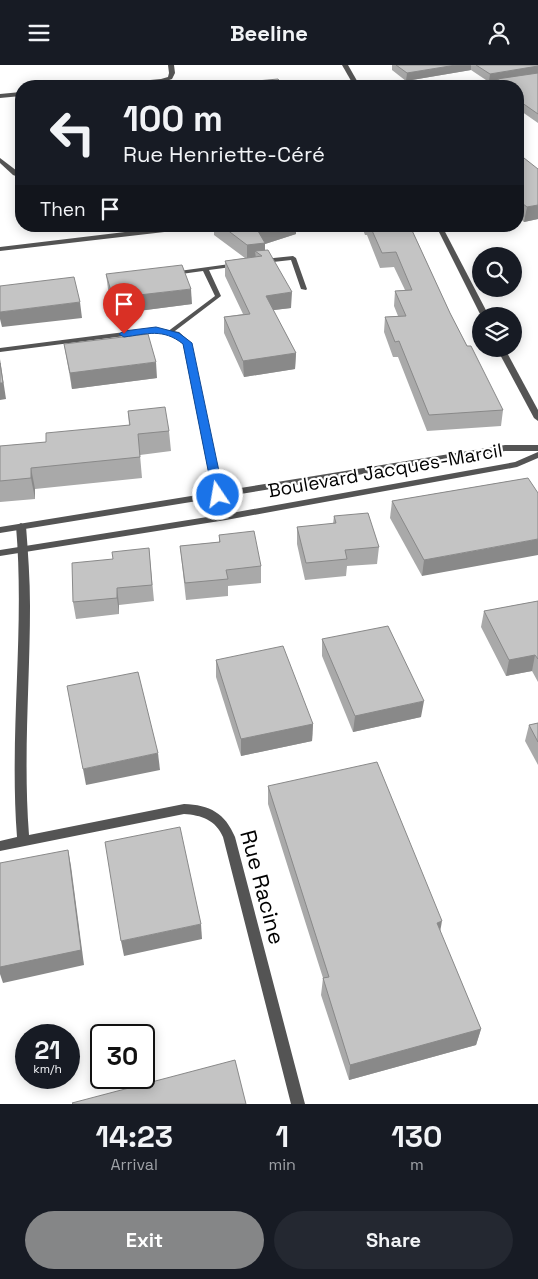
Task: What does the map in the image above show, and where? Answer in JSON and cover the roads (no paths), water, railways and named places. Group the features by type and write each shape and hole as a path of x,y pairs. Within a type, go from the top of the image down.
{"street":[{"path":"165,80 170,78 172,73 170,65"},
{"path":"345,65 354,80"},
{"path":"0,96 15,95"},
{"path":"0,160 15,174"},
{"path":"0,249 151,232"},
{"path":"442,232 480,307"},
{"path":"0,349 156,330 176,334 187,343 218,495 226,517"},
{"path":"506,357 538,418"},
{"name":"Boulevard Jacques-Marcil","path":"0,530 505,448 538,448"},
{"name":"Boulevard Jacques-Marcil","path":"0,553 226,517 518,464 538,455"},
{"path":"21,526 25,569 18,784 23,841"},
{"name":"Rue Racine","path":"0,846 184,809 206,812 219,820 224,825 229,837 298,1104"}],"lane":[{"path":"254,263 293,258 304,289"},
{"path":"165,274 244,264"},
{"path":"169,333 218,297 204,269"}]}
